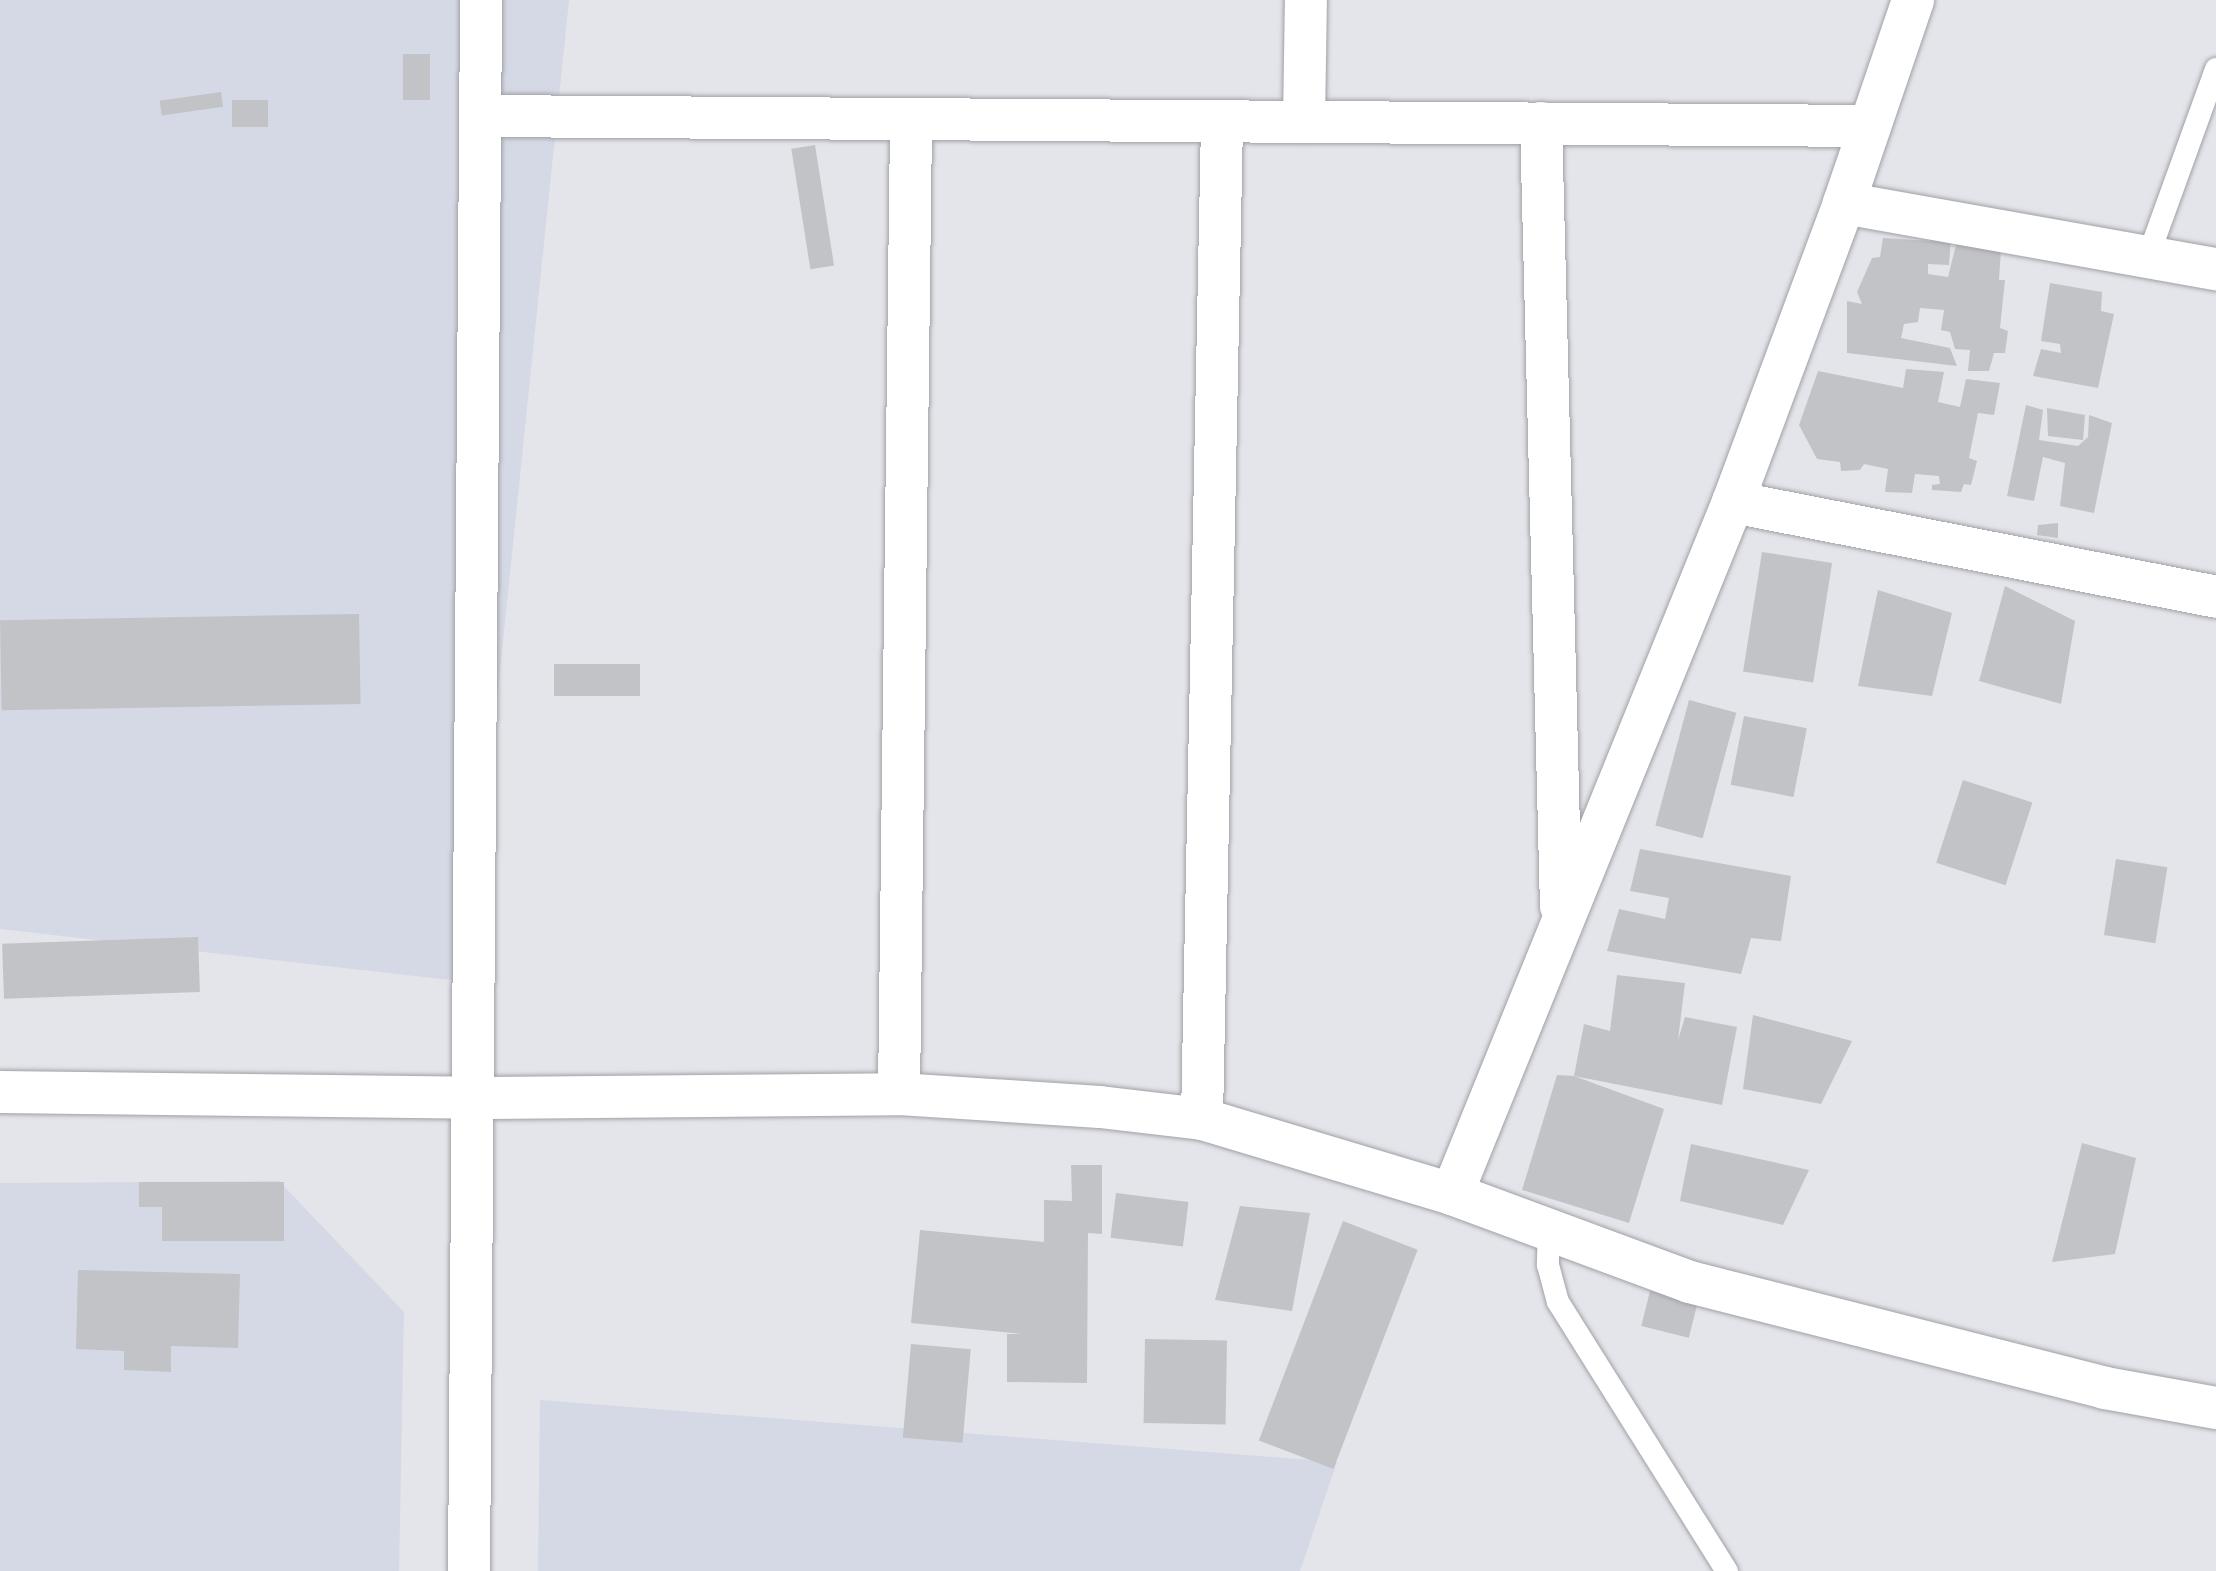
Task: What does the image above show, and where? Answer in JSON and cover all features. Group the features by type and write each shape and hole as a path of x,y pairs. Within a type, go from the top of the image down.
{"street":[{"path":"469,1571 481,0"},
{"path":"1304,122 1306,0"},
{"path":"1452,1194 1733,502 1844,203 1913,0"},
{"path":"480,116 1870,126"},
{"path":"899,1094 911,119"},
{"path":"1202,1119 1222,121"},
{"path":"1541,123 1561,924"},
{"path":"1844,203 2216,269"},
{"path":"1733,502 2216,597"},
{"path":"0,1092 474,1098 899,1094 1100,1107 1202,1119 1452,1194 1690,1282 2105,1388 2216,1408"}],"lane":[{"path":"2148,257 2216,69"},
{"path":"1549,1230 1548,1265 1558,1302 1727,1571"}],"shaded area":[{"path":"0,0 569,0 468,982 0,929"},
{"path":"279,1181 404,1312 399,1571 0,1571 0,1183"},
{"path":"540,1400 1337,1462 1300,1571 538,1571"}],"building":[{"path":"403,54 430,54 430,100 403,100"},
{"path":"221,92 223,107 162,115 160,101"},
{"path":"232,100 268,100 268,127 232,127"},
{"path":"815,145 834,265 810,269 791,149"},
{"path":"1930,231 1951,238 1949,265 1928,264 1928,274 1948,277 1956,245 2001,250 1999,280 2005,280 2000,328 2008,331 2005,353 1994,353 1989,371 1968,371 1970,350 1955,349 1950,332 1941,330 1944,310 1920,308 1918,322 1904,324 1901,338 1950,348 1957,366 1847,353 1847,301 1862,304 1857,292 1872,258 1880,257 1883,238 1931,241"},
{"path":"2050,283 2102,292 2101,311 2114,314 2098,388 2033,376 2041,349 2061,353 2060,344 2041,341"},
{"path":"1906,369 1944,372 1938,402 1960,407 1966,379 2000,383 1994,415 1978,413 1969,458 1977,461 1971,485 1964,484 1961,492 1932,490 1932,485 1940,484 1939,476 1915,474 1912,493 1885,492 1888,469 1864,464 1860,470 1841,471 1840,462 1817,459 1799,425 1818,371 1903,388"},
{"path":"2026,405 2043,410 2039,440 2078,446 2088,437 2089,415 2112,423 2094,513 2060,506 2065,463 2043,457 2034,501 2007,496"},
{"path":"2047,408 2085,415 2083,440 2048,436"},
{"path":"2058,523 2058,538 2037,535 2038,525"},
{"path":"1762,552 1832,563 1813,683 1743,672"},
{"path":"2005,586 2075,621 2061,704 1979,681"},
{"path":"1878,590 1952,613 1932,696 1858,686"},
{"path":"359,614 361,704 2,710 0,620"},
{"path":"554,664 640,664 640,696 554,696"},
{"path":"1689,700 1736,713 1703,838 1655,826"},
{"path":"1744,716 1807,728 1793,797 1731,785"},
{"path":"1963,780 2032,803 2006,885 1936,863"},
{"path":"1640,849 1791,876 1781,941 1751,938 1741,974 1607,951 1619,909 1665,919 1669,898 1630,891"},
{"path":"2116,859 2167,867 2155,943 2104,935"},
{"path":"198,937 200,992 4,999 2,944"},
{"path":"1617,975 1685,983 1678,1040 1685,1017 1737,1027 1722,1105 1574,1076 1584,1024 1610,1031"},
{"path":"1753,1015 1852,1041 1821,1104 1743,1089"},
{"path":"1557,1075 1574,1076 1664,1109 1629,1223 1522,1190"},
{"path":"2082,1143 2136,1158 2115,1254 2052,1262"},
{"path":"1691,1144 1809,1170 1783,1225 1680,1201"},
{"path":"1071,1165 1102,1165 1102,1234 1088,1233 1087,1383 1007,1382 1007,1334 1022,1334 911,1323 920,1230 1044,1242 1044,1200 1072,1201"},
{"path":"139,1182 284,1182 284,1241 162,1241 162,1207 139,1207"},
{"path":"1116,1193 1188,1202 1183,1247 1111,1238"},
{"path":"1240,1206 1310,1213 1292,1311 1215,1300"},
{"path":"1343,1221 1418,1250 1333,1469 1259,1440"},
{"path":"78,1270 240,1274 238,1348 171,1346 171,1372 124,1370 124,1351 76,1349"},
{"path":"1650,1291 1698,1303 1689,1338 1641,1326"},
{"path":"1145,1339 1227,1340 1226,1424 1144,1423"},
{"path":"911,1344 971,1349 963,1443 903,1438"}]}
